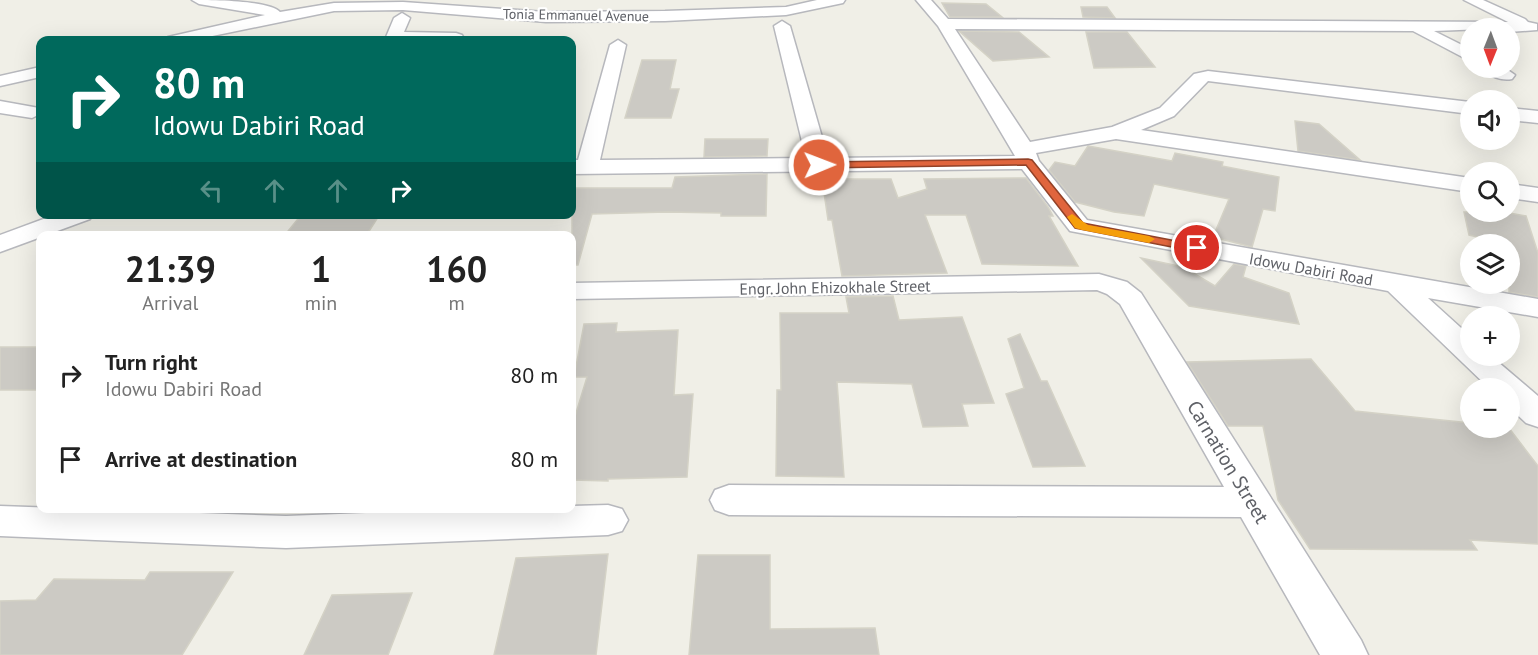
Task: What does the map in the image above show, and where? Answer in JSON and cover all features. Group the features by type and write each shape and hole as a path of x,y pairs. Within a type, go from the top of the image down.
{"street":[{"path":"199,0 285,15"},
{"path":"565,0 565,16"},
{"name":"Tonia Emmanuel Avenue","path":"192,36 285,15 334,7 403,6 504,15 565,16 771,6 838,0"},
{"name":"Idowu Dabiri Road","path":"923,0 944,24 1026,156 1079,226 1397,284 1460,343"},
{"path":"1471,0 1534,29"},
{"path":"394,36 402,18"},
{"path":"944,24 1534,29"},
{"path":"782,26 819,165"},
{"path":"1414,27 1460,51"},
{"path":"618,45 579,167 819,165 1026,156 1116,134 1167,112 1200,78 1208,76 1460,107"},
{"path":"0,81 36,73"},
{"path":"0,106 32,112"},
{"path":"1520,115 1538,117"},
{"path":"1116,134 1460,184"},
{"path":"1520,193 1538,195"},
{"path":"0,244 68,219"},
{"name":"Engr. John Ehizokhale Street","path":"576,291 1099,282"},
{"name":"Carnation Street","path":"1099,282 1117,288 1131,299 1345,655"},
{"path":"1397,284 1538,308"},
{"name":"Idowu Dabiri Road","path":"1485,366 1538,415"},
{"path":"729,500 1252,502"},
{"path":"0,521 286,532 609,520"}],"building":[{"path":"942,3 986,4 1002,17 950,17"},
{"path":"1081,7 1107,7 1115,18 1083,17"},
{"path":"959,31 1019,32 1049,57 993,61"},
{"path":"1086,32 1127,32 1155,67 1094,68"},
{"path":"642,60 676,60 670,89 679,89 671,118 625,118"},
{"path":"1295,121 1319,124 1360,160 1298,151"},
{"path":"705,139 768,139 767,156 704,157"},
{"path":"1088,146 1172,161 1175,153 1223,162 1222,166 1279,177 1275,211 1263,209 1252,247 1213,237 1229,199 1154,184 1144,216 1114,212 1075,202 1049,170 1055,162 1075,166"},
{"path":"767,174 766,216 721,216 721,213 667,212 592,214 578,265 576,265 576,231 572,231 572,219 576,219 576,188 672,188 675,177"},
{"path":"1026,178 1048,207 1053,216 1049,216 1078,266 982,264 966,215 925,215 947,273 842,276 832,220 828,220 822,179 891,179 898,198 927,189 924,179"},
{"path":"1520,215 1526,216 1538,253 1538,297 1520,294 1520,234 1469,234 1466,222 1520,222"},
{"path":"298,219 377,219 369,231 288,231"},
{"path":"1141,258 1183,267 1215,286 1234,264 1246,266 1243,277 1289,293 1299,324 1189,306"},
{"path":"893,296 899,320 962,317 994,403 962,404 968,426 923,427 912,384 837,382 844,477 776,476 777,390 781,390 780,313 849,313 846,297"},
{"path":"617,323 616,332 678,330 674,395 693,394 687,477 576,480 576,413 587,377 576,377 576,366 584,324"},
{"path":"1020,334 1041,381 1047,381 1085,466 1033,467 1006,394 1024,388 1008,339"},
{"path":"0,347 36,347 36,390 0,390"},
{"path":"1311,359 1355,411 1460,422 1460,438 1517,438 1538,466 1538,544 1470,540 1477,550 1310,549 1278,500 1263,426 1228,426 1187,362"},
{"path":"608,554 596,655 494,655 516,558"},
{"path":"698,555 770,555 770,629 875,628 879,655 689,655"},
{"path":"150,572 233,572 182,655 0,655 0,601 36,600 54,579 145,580"},
{"path":"412,593 388,655 304,655 332,595"}],"slow traffic":[{"path":"1072,217 1079,226 1149,239"}],"route":[{"path":"819,165 1028,162 1079,226 1197,248"}]}
